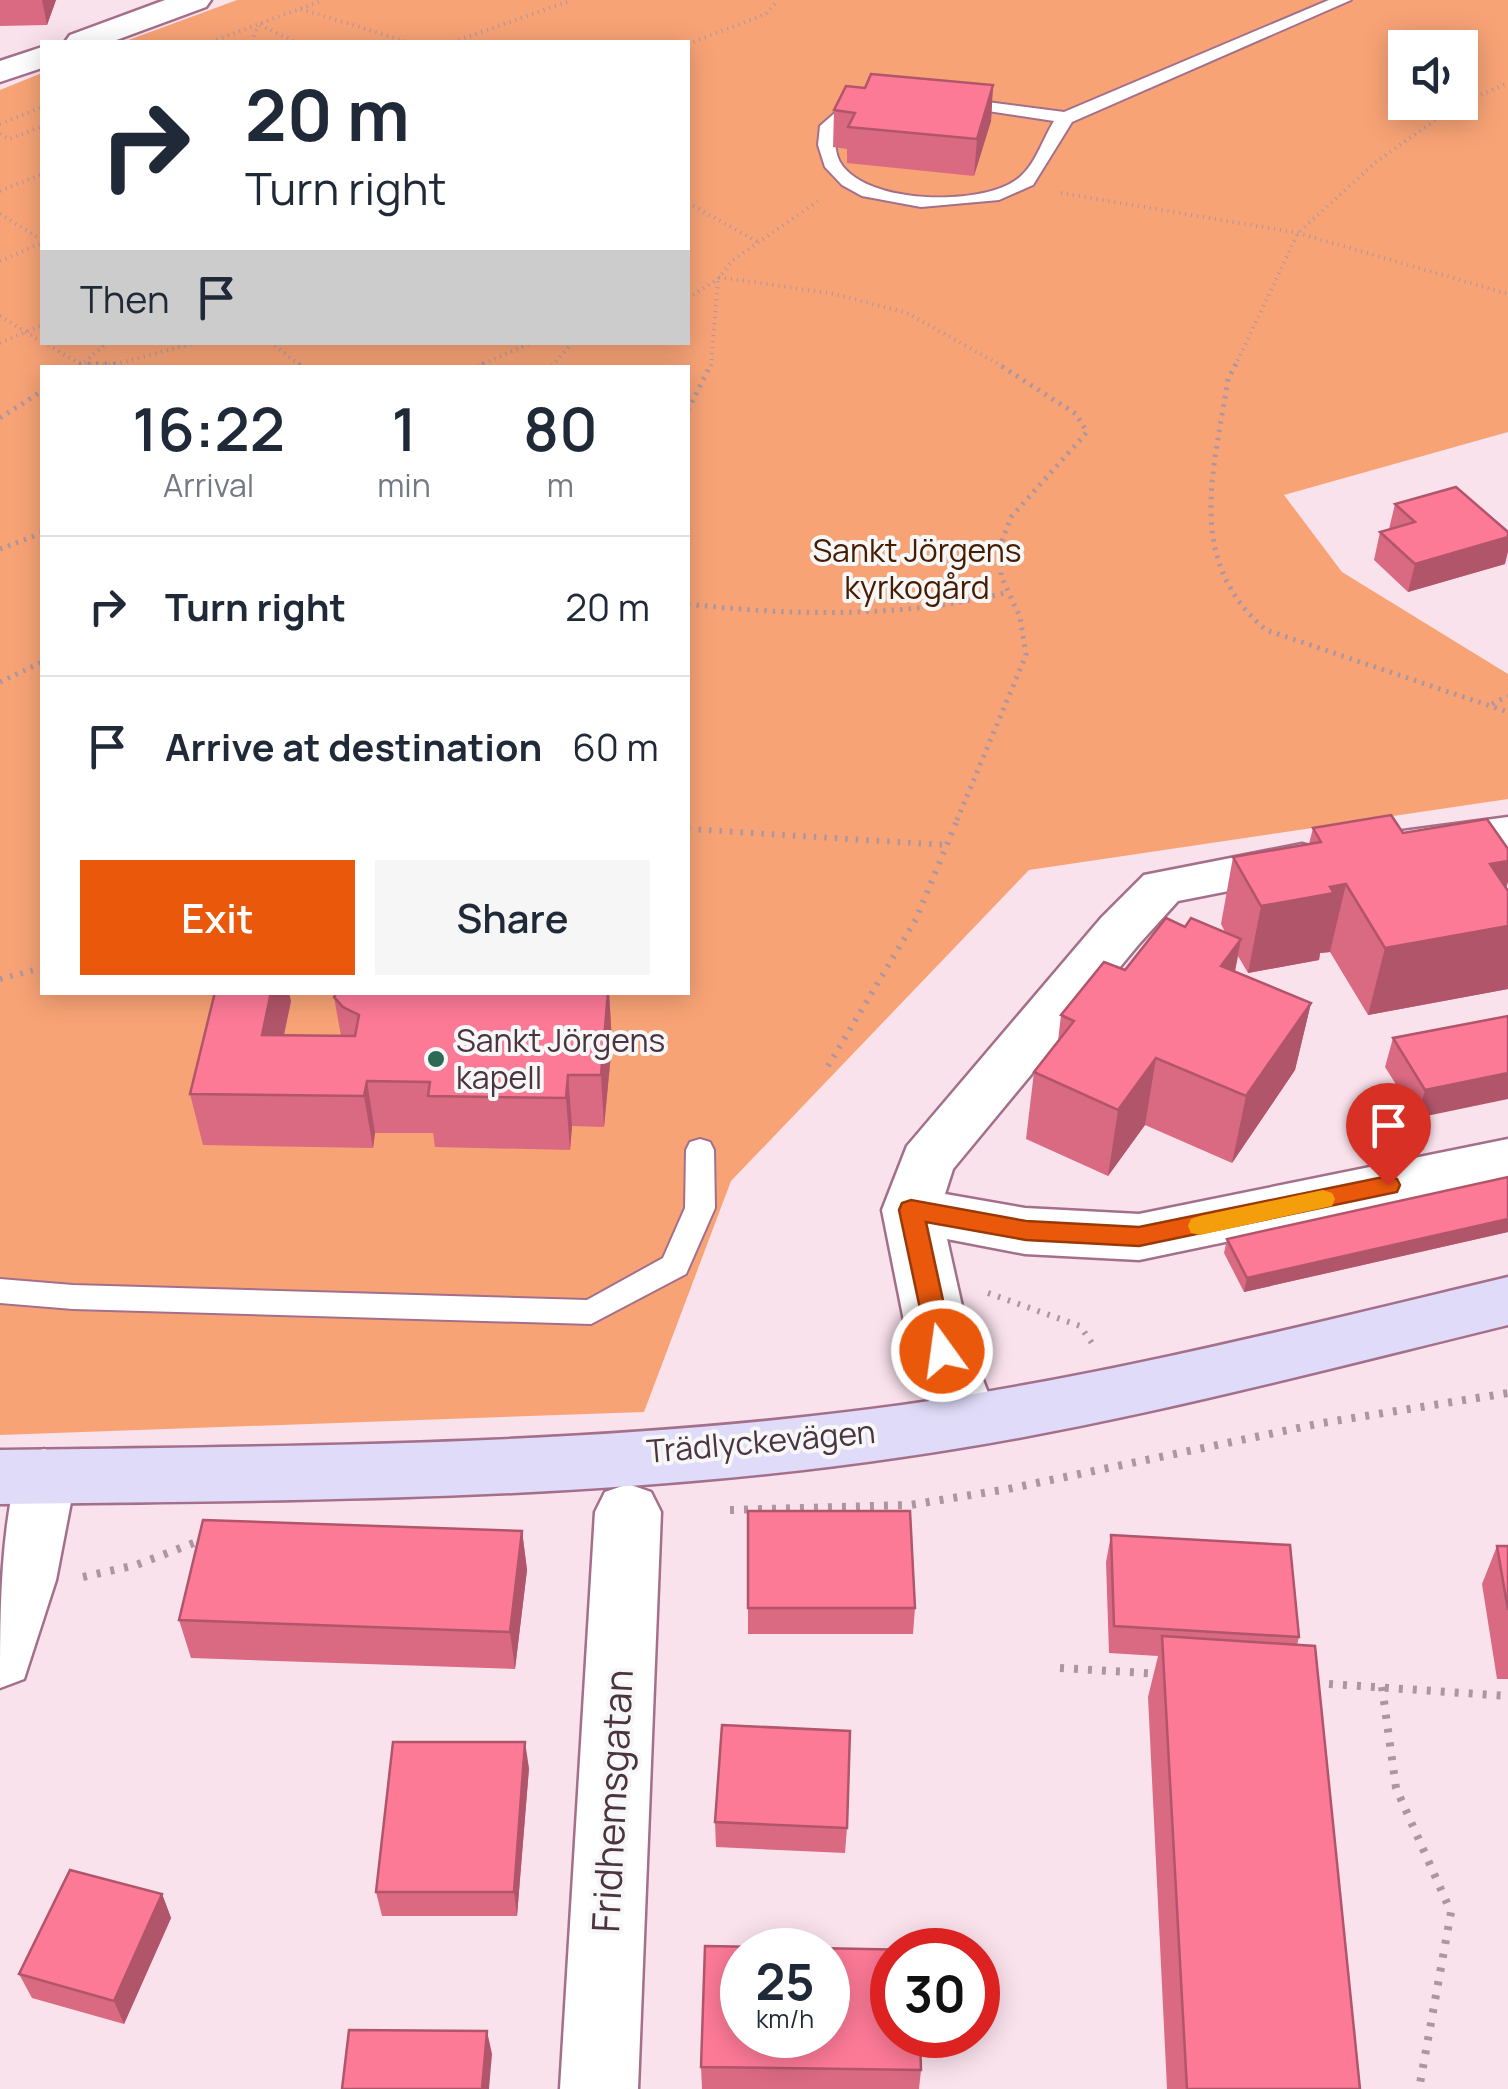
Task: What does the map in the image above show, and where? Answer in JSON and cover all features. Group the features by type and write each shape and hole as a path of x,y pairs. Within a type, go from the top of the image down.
{"street":[{"path":"87,40 195,0"},
{"path":"0,72 40,58"},
{"path":"966,1419 924,1283 911,1210 927,1161 1120,930 1162,887 1364,852 1508,834"},
{"path":"911,1210 1026,1231 1139,1237 1508,1161"},
{"name":"Trädlyckevägen","path":"22,1476 288,1473 812,1442 1118,1393 1508,1302"},
{"path":"0,1656 24,1580 22,1476"},
{"name":"Fridhemsgatan","path":"599,2089 628,1512"}],"lane":[{"path":"938,101 1066,118 1342,0"},
{"path":"882,105 842,116 826,130 826,147 834,168 856,188 904,201 953,202 1020,186 1066,118"},
{"path":"0,1290 73,1297 591,1312 675,1266 700,1208 700,1150"}],"path":[{"path":"216,40 323,0"},
{"path":"459,40 572,0"},
{"path":"690,43 766,14 778,0"},
{"path":"300,9 315,17 382,30 404,40"},
{"path":"253,40 259,24"},
{"path":"259,24 292,40"},
{"path":"1508,83 1457,105 1377,161 1298,233 1263,313 1228,378 1209,507 1214,556 1239,607 1266,630 1508,712"},
{"path":"0,124 40,108"},
{"path":"0,134 9,140 40,128"},
{"path":"0,191 40,175"},
{"path":"1020,186 1298,233 1508,294"},
{"path":"690,297 718,278 733,260 816,202 856,188"},
{"path":"690,204 758,242"},
{"path":"0,214 40,241"},
{"path":"0,261 40,243"},
{"path":"690,406 710,369 718,278"},
{"path":"718,278 835,294 907,313 983,354 1084,422 1088,432 1011,516 1004,533 997,568 1026,634 1026,656 916,919 828,1066"},
{"path":"0,316 40,340"},
{"path":"0,343 40,325"},
{"path":"48,345 78,365"},
{"path":"81,365 104,345"},
{"path":"98,365 187,345"},
{"path":"274,345 300,365"},
{"path":"481,365 527,345"},
{"path":"553,365 570,345"},
{"path":"0,418 40,392"},
{"path":"0,549 40,534"},
{"path":"690,604 750,610 906,609 949,606 1005,592"},
{"path":"0,682 40,663"},
{"path":"1492,704 1508,696"},
{"path":"690,829 946,845"},
{"path":"0,980 40,969"},
{"path":"924,1283 952,1280 1080,1326 1150,1459"},
{"path":"1060,1668 1174,1675"},
{"path":"1306,1683 1508,1696"},
{"path":"1382,1687 1396,1788 1451,1912 1419,2089"}],"green space":[{"name":"Sankt Jörgens kyrkogård","path":"237,0 1508,0 1508,432 1284,495 1342,572 1508,674 1508,799 1029,870 731,1181 644,1412 0,1435 0,90 40,74 40,345 690,345 690,40 128,40"}],"building":[{"path":"871,74 993,85 977,139 848,127 855,113 834,110 846,86 865,88"},
{"path":"1456,487 1508,532 1508,537 1415,564 1380,532 1415,522 1395,504"},
{"path":"1391,815 1403,833 1487,819 1508,849 1508,861 1490,864 1508,891 1508,926 1385,948 1346,884 1330,887 1334,893 1261,906 1233,857 1321,842 1313,828"},
{"path":"1166,918 1185,927 1191,918 1241,939 1221,966 1311,1003 1246,1096 1156,1058 1118,1110 1034,1072 1074,1021 1061,1015 1104,962 1125,970"},
{"path":"214,995 270,995 262,1035 355,1036 359,1015 343,1007 335,995 608,995 601,1075 568,1075 566,1098 428,1096 430,1082 367,1081 364,1096 190,1094"},
{"path":"1508,1016 1508,1073 1425,1090 1393,1038"},
{"path":"1508,1177 1508,1219 1247,1278 1227,1239"},
{"path":"748,1511 910,1511 915,1608 748,1608"},
{"path":"203,1520 522,1531 510,1632 179,1620"},
{"path":"1111,1535 1290,1545 1299,1637 1114,1626"},
{"path":"1497,1546 1508,1546 1508,1610"},
{"path":"1162,1636 1315,1646 1360,2089 1187,2089"},
{"path":"722,1725 850,1731 847,1828 715,1822"},
{"path":"393,1742 525,1742 514,1892 376,1892"},
{"path":"70,1870 162,1894 114,2001 19,1974"},
{"path":"705,1946 720,1946 720,2058 850,2058 850,1949 870,1949 870,2058 921,2058 921,2070 701,2067"},
{"path":"349,2030 487,2031 482,2089 342,2089"}],"slow traffic":[{"path":"1200,1226 1323,1199"}],"place":[{"name":"Sankt Jörgens kapell","path":"436,1059"}],"route":[{"path":"942,1351 911,1210 1026,1231 1139,1237 1388,1185"}]}
